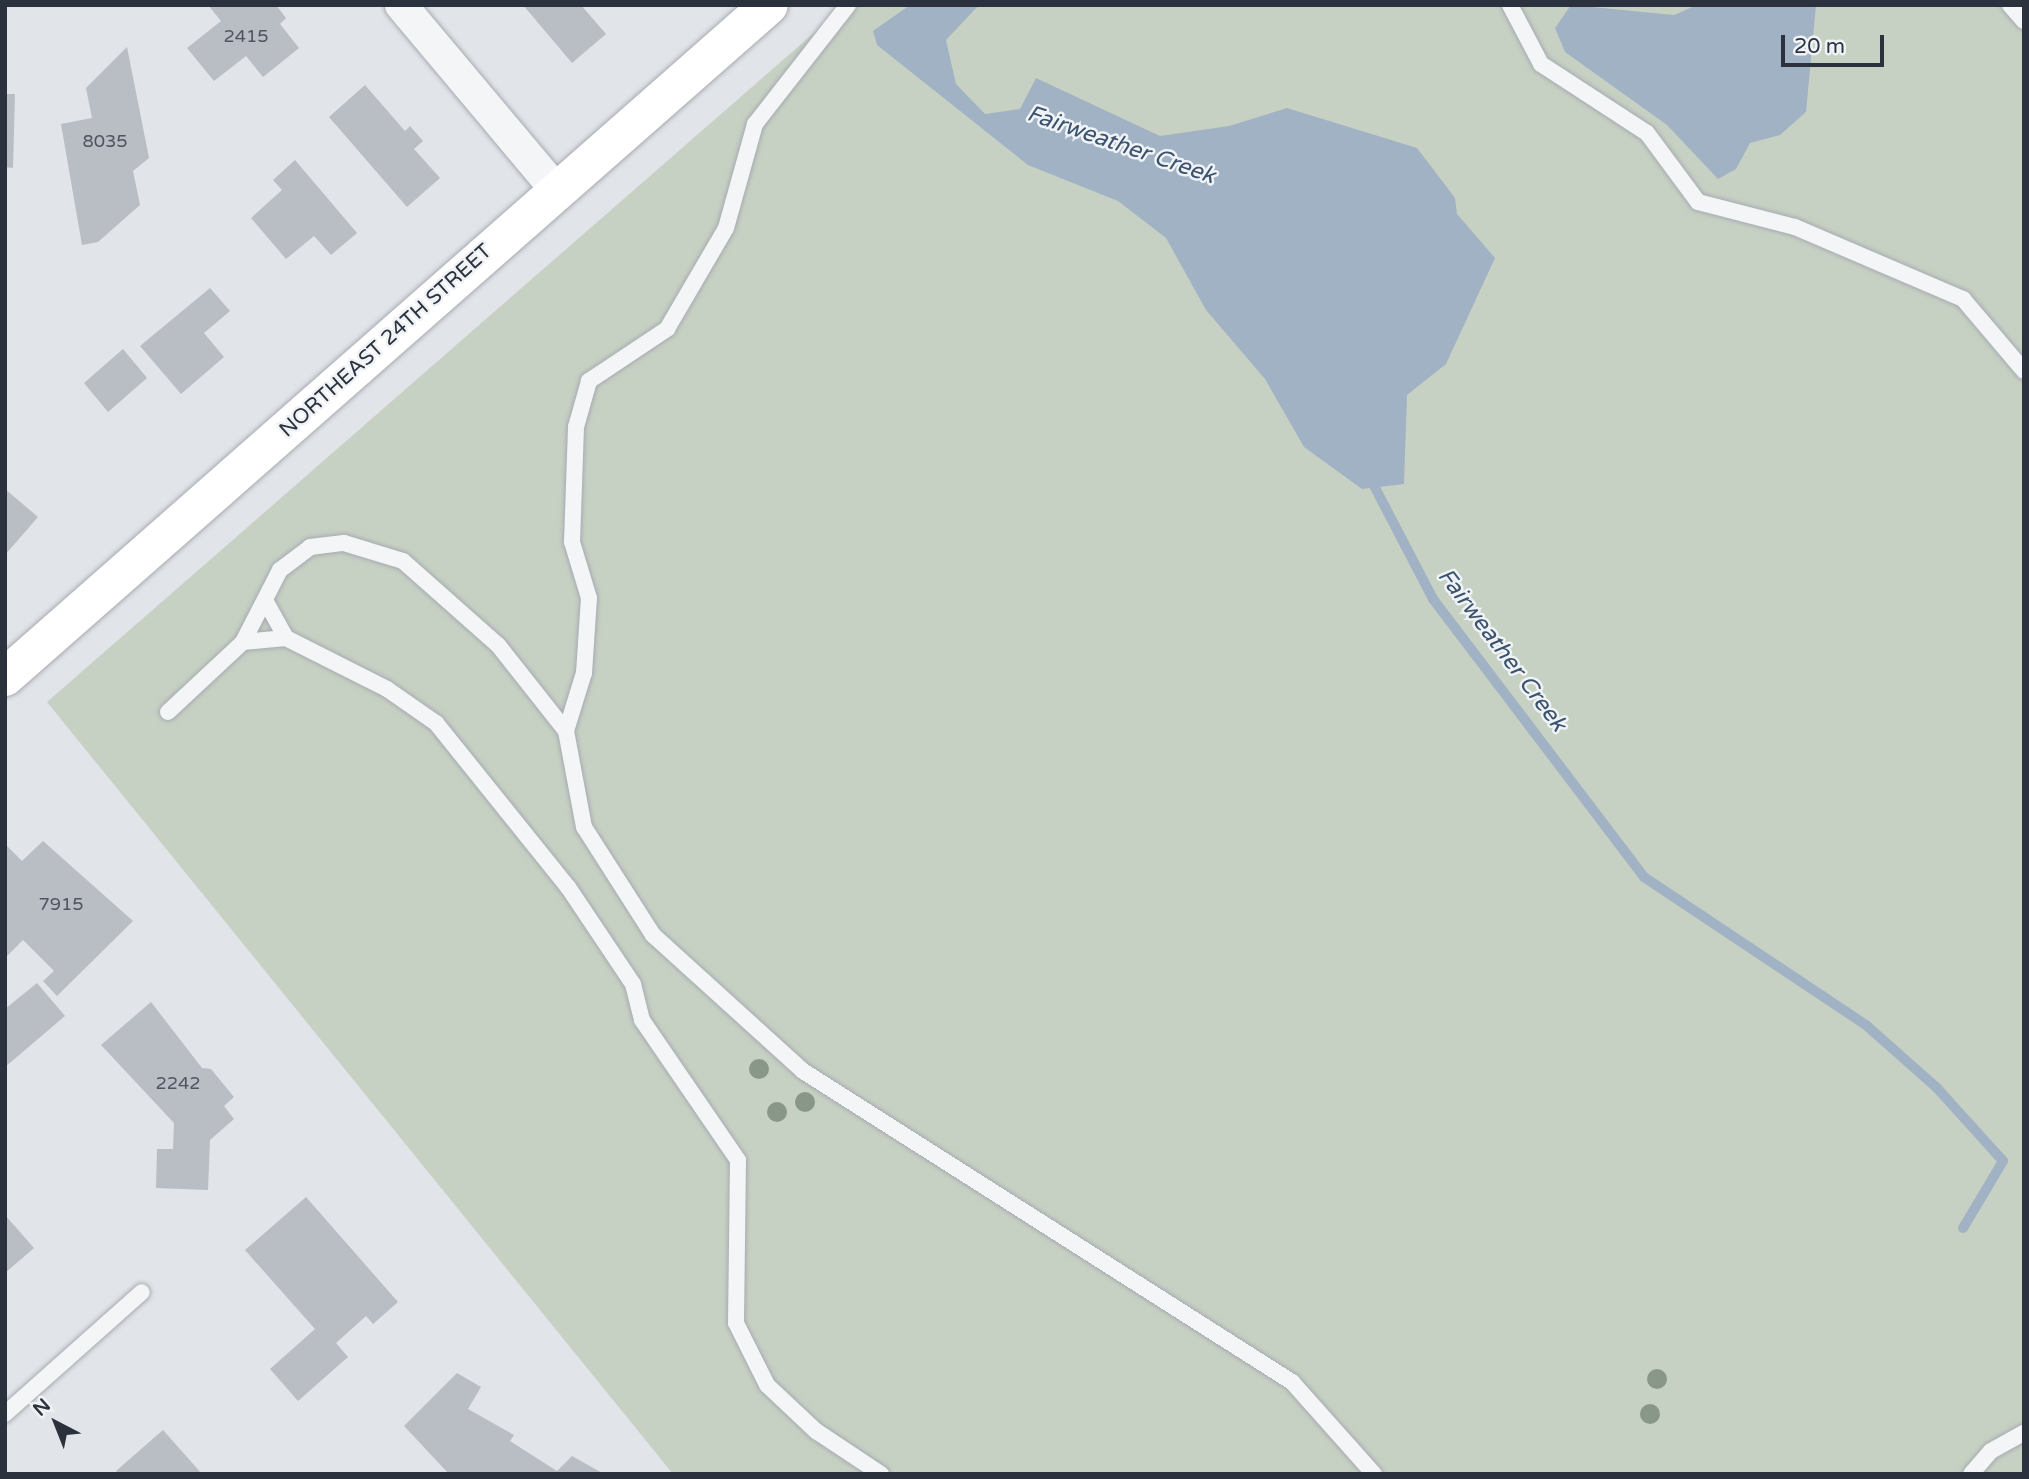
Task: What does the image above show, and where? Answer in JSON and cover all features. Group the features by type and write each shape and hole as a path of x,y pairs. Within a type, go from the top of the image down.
{"main road":[{"name":"NORTHEAST 24TH STREET","path":"5,677 769,5"}],"street":[{"path":"401,5 556,190"}],"lane":[{"path":"848,5 755,124 726,228 667,329 589,381 576,427 572,542 589,598 584,673 566,731 584,828 653,935 803,1071 1292,1382 1374,1474"},
{"path":"1510,5 1541,64 1647,133 1698,202 1796,228 1963,299 2024,371"},
{"path":"2010,5 2024,21"},
{"path":"169,712 243,642 280,570 310,547 344,543 403,561 498,645 566,731"},
{"path":"265,600 286,638"},
{"path":"243,642 286,638 387,689 436,723 568,887 633,984 642,1020 738,1160 736,1323 767,1385 816,1431 881,1474"},
{"path":"5,1413 142,1292"},
{"path":"1971,1474 1991,1451 2024,1433"}],"green space":[{"path":"846,5 2024,5 2024,1474 673,1474 47,702"}],"water":[{"path":"910,5 979,5 946,40 956,84 985,114 1020,109 1036,78 1160,136 1229,126 1287,108 1417,148 1455,198 1457,214 1495,258 1446,364 1407,395 1404,484 1362,489 1304,447 1265,379 1206,310 1166,238 1118,201 1028,165 877,45 873,31"},
{"path":"1571,5 1674,15 1697,5 1816,5 1806,112 1780,135 1750,143 1736,169 1718,179 1667,125 1565,52 1555,28"}],"building":[{"path":"208,5 276,5 286,18 280,24 299,48 263,77 246,56 214,81 187,48 221,21"},
{"path":"523,5 581,5 606,34 572,63"},
{"path":"127,47 149,158 133,171 140,205 98,242 82,245 61,124 92,118 86,88"},
{"path":"365,85 405,131 410,126 423,141 414,149 440,178 407,207 329,117"},
{"path":"5,94 15,94 13,168 5,167"},
{"path":"295,160 357,233 331,255 314,236 286,259 251,218 282,190 273,180"},
{"path":"210,288 230,311 204,333 224,357 181,394 140,346"},
{"path":"123,349 147,378 108,412 84,383"},
{"path":"5,489 38,517 5,555"},
{"path":"43,841 133,921 57,996 43,981 54,971 23,940 5,958 5,844 22,861"},
{"path":"37,983 65,1016 5,1067 5,1009"},
{"path":"151,1002 202,1068 211,1069 234,1097 224,1106 234,1119 210,1140 208,1190 156,1188 157,1149 173,1149 174,1123 101,1045"},
{"path":"306,1197 398,1302 373,1324 366,1316 336,1343 348,1357 298,1401 270,1369 315,1329 245,1250"},
{"path":"5,1215 34,1248 5,1273"},
{"path":"457,1373 481,1387 468,1409 514,1435 510,1441 557,1471 572,1456 604,1474 449,1474 404,1426"},
{"path":"163,1430 202,1474 118,1474 116,1471"}],"waterway":[{"name":"Fairweather Creek","path":"1369,476 1433,599 1644,877 1867,1026 1937,1088 2003,1161 1963,1228"}]}
